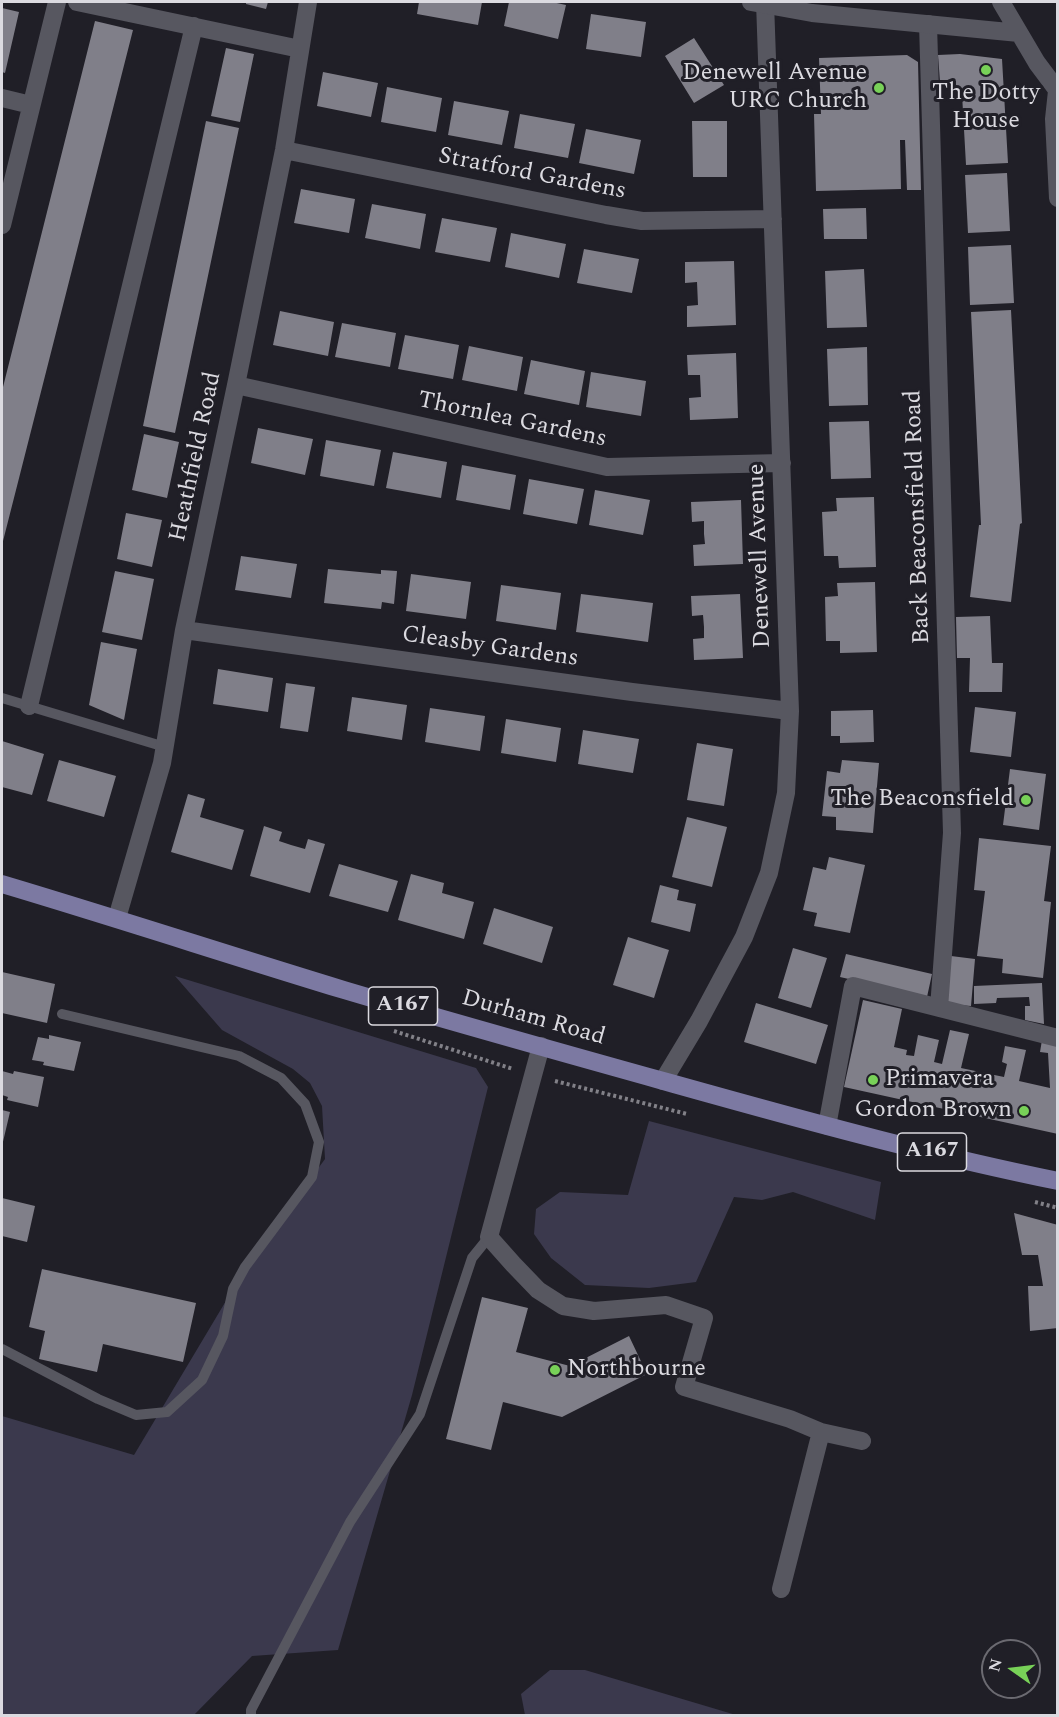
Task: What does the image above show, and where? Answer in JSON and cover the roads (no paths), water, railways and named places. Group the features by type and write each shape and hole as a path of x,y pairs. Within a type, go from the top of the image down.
{"main road":[{"name":"Durham Road","path":"2,884 344,989 663,1081 827,1126 1005,1171 1058,1181"}],"street":[{"path":"2,223 57,2"},
{"path":"77,2 300,49"},
{"name":"Heathfield Road","path":"117,918 162,764 184,630 284,150 308,2"},
{"path":"1000,2 1057,91 1054,119 1058,198"},
{"path":"760,3 812,13 1019,33"},
{"name":"Denewell Avenue","path":"663,1081 699,1022 744,937 769,873 786,792 790,711 782,463 773,219 760,3"},
{"name":"Back Beaconsfield Road","path":"928,24 952,833 939,1008"},
{"path":"29,706 194,26"},
{"path":"2,98 31,105"},
{"name":"Stratford Gardens","path":"284,150 642,221 773,219"},
{"name":"Thornlea Gardens","path":"236,385 607,467 782,463"},
{"name":"Cleasby Gardens","path":"184,630 790,711"},
{"path":"827,1126 853,987 1058,1038"},
{"path":"541,1046 489,1237 538,1290 563,1306 594,1311 666,1305 704,1318 684,1387 790,1419 821,1432 862,1441"},
{"path":"781,1589 821,1432"}],"lane":[{"path":"2,698 165,747"},
{"path":"2,1349 98,1399 136,1415 167,1412 202,1380 223,1336 233,1289 245,1267 312,1177 319,1142 305,1104 281,1078 239,1056 62,1014"},
{"path":"251,1716 251,1710 350,1522 420,1414 472,1258 489,1237"}],"place":[{"name":"The Dotty House","path":"986,70"},
{"name":"Denewell Avenue URC Church","path":"879,88"},
{"name":"The Beaconsfield","path":"1026,800"},
{"name":"Primavera","path":"873,1080"},
{"name":"Gordon Brown","path":"1024,1111"},
{"name":"Northbourne","path":"555,1370"}]}
